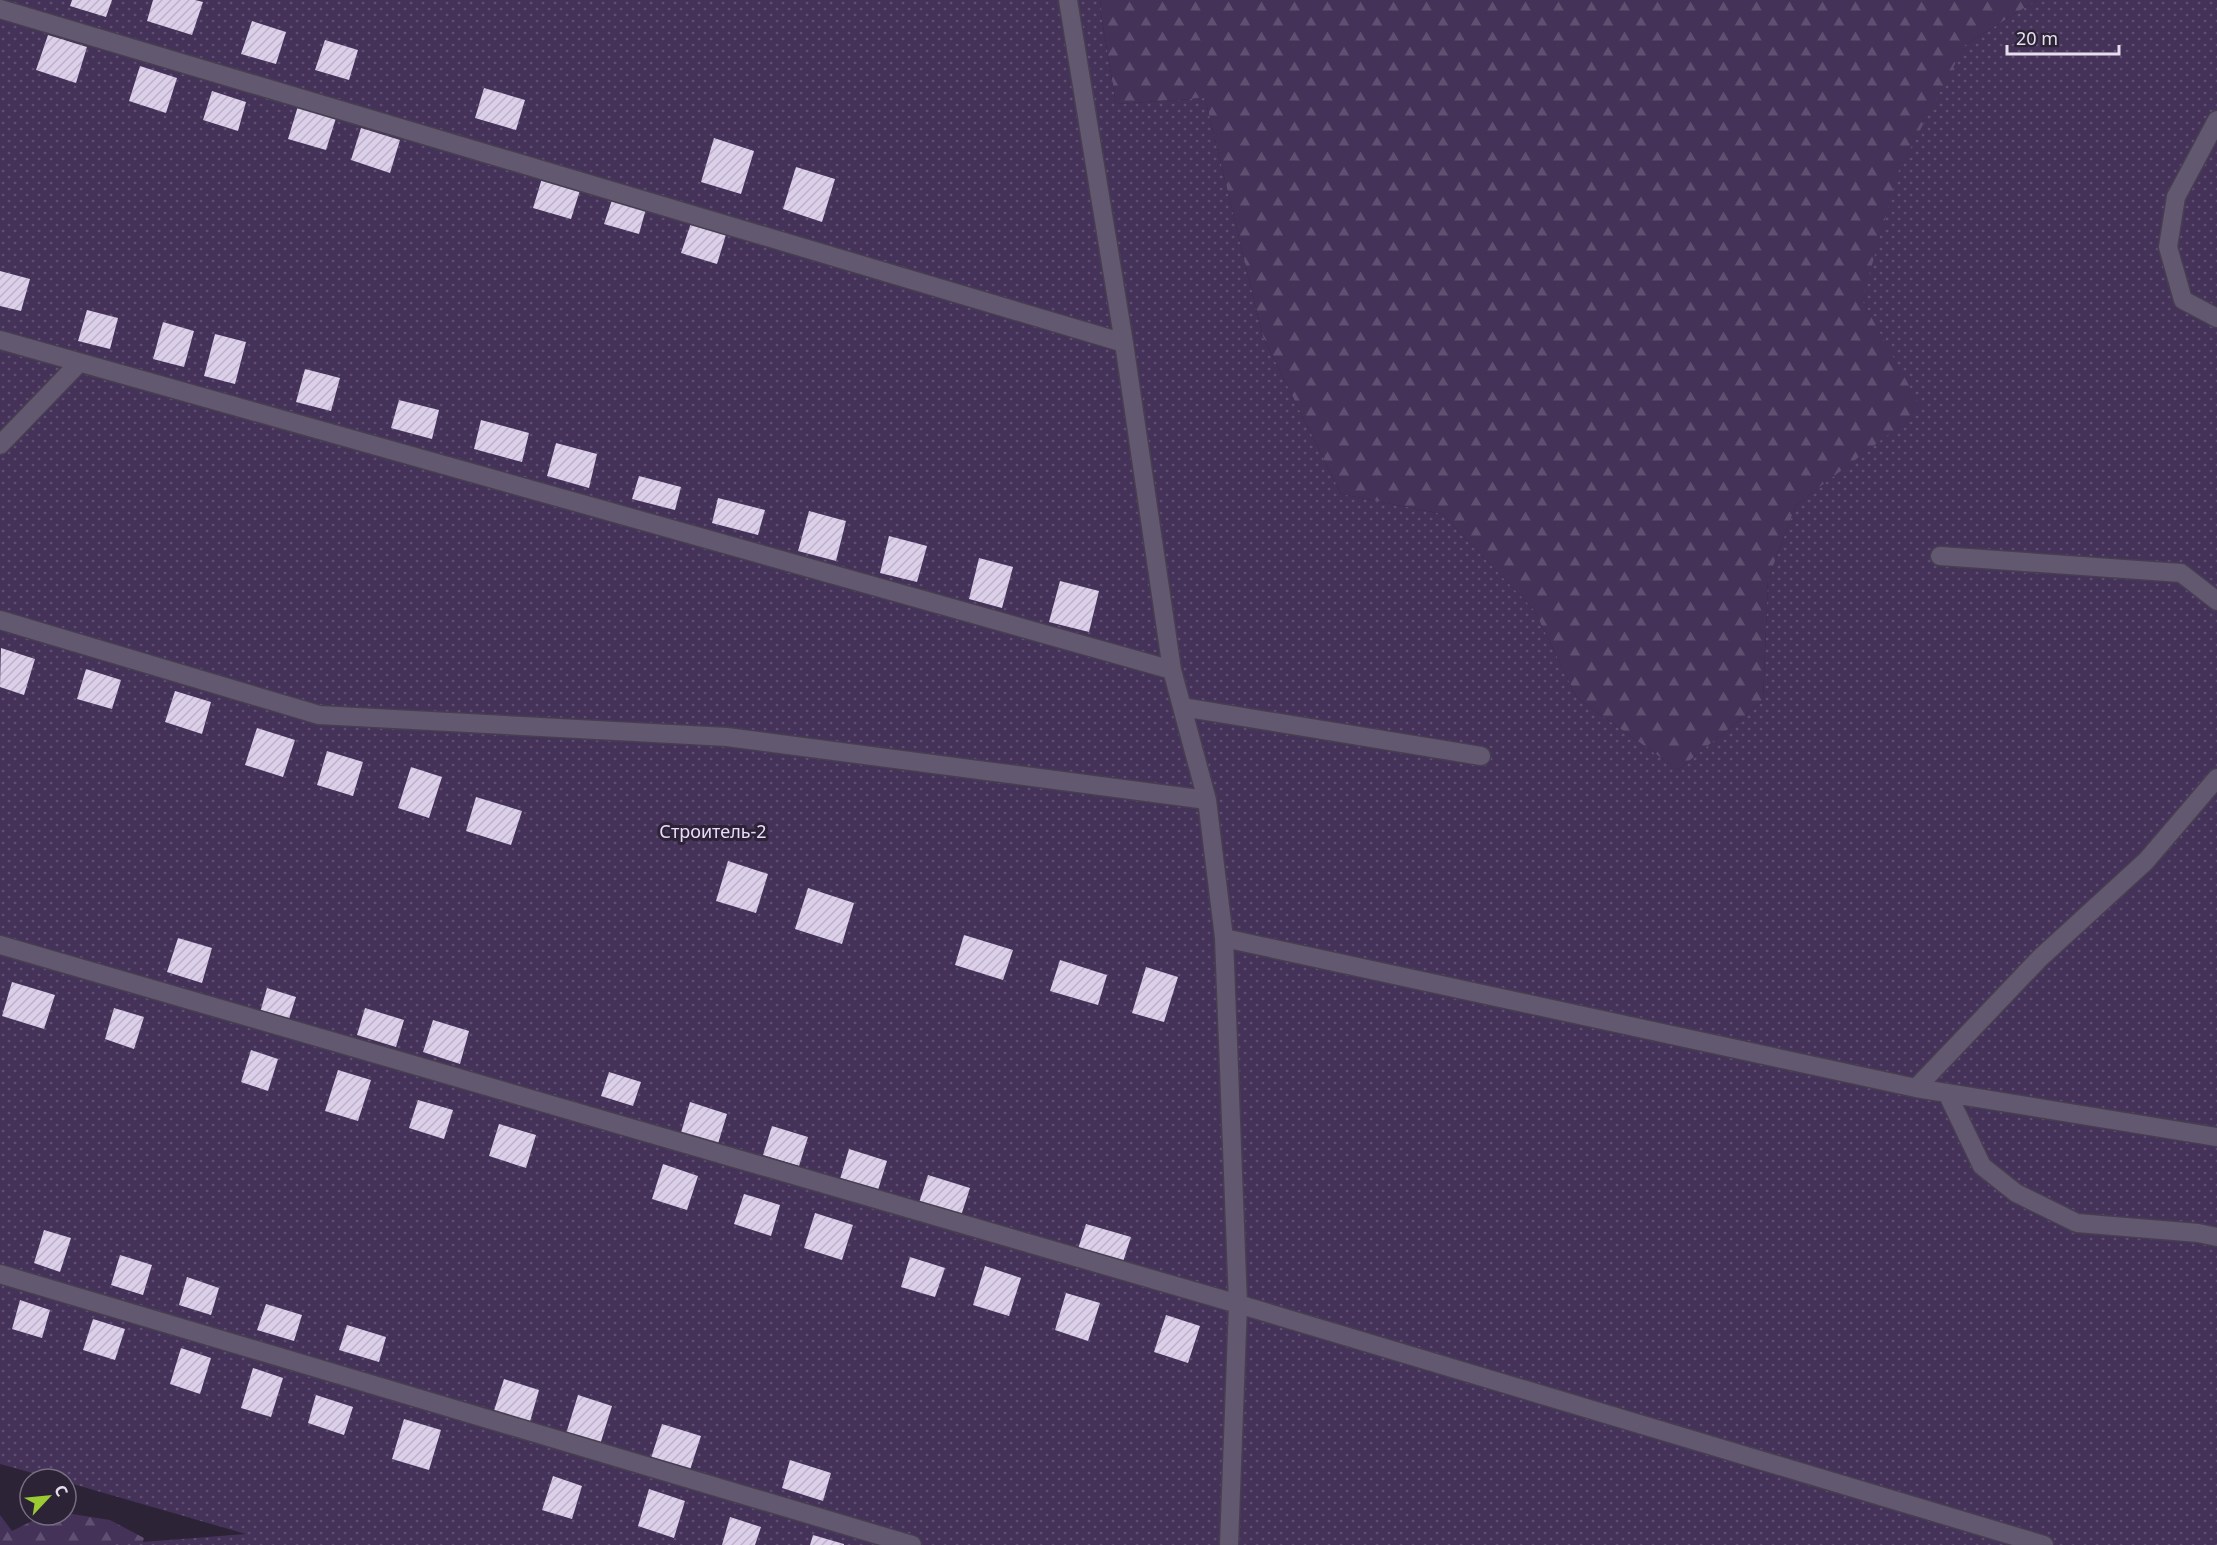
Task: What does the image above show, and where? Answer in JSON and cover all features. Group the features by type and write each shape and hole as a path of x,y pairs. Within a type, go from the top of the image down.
{"lane":[{"path":"1067,0 1125,342 1172,670 1207,800 1224,938 1238,1304 1229,1545"},
{"path":"0,9 1125,342"},
{"path":"2217,120 2176,197 2168,247 2183,300 2217,318"},
{"path":"0,340 1172,670"},
{"path":"0,445 79,363"},
{"path":"1940,556 2181,573 2217,601"},
{"path":"0,620 319,715 727,737 1207,800"},
{"path":"1182,707 1481,756"},
{"path":"1916,1088 2040,958 2146,861 2217,778"},
{"path":"1224,938 1916,1088 2217,1137"},
{"path":"0,945 1238,1304 2044,1545"},
{"path":"1947,1093 1982,1166 2016,1193 2077,1223 2198,1233 2217,1237"},
{"path":"0,1274 912,1545"}],"green space":[{"name":"Строитель-2","path":"0,0 1101,0 1100,8 1116,104 1205,98 1263,337 1341,494 1442,514 1534,610 1577,698 1678,770 1763,701 1768,580 1796,505 1922,409 1862,300 1899,170 1965,45 2037,0 2217,0 2217,1545 104,1545 246,1534 78,1485 78,1467 18,1467 18,1469 0,1464"},
{"path":"1101,0 2037,0 1965,45 1862,300 1923,409 1796,505 1768,580 1763,701 1678,770 1577,698 1534,610 1442,514 1341,494 1263,337 1205,98 1116,104 1100,8"},
{"path":"0,1515 12,1531 20,1527 78,1527 78,1515 110,1520 144,1538 142,1545 0,1545"}],"building":[{"path":"72,0 112,0 106,17 70,6"},
{"path":"153,0 203,2 192,35 147,21"},
{"path":"252,21 286,32 276,64 241,54"},
{"path":"48,35 87,47 76,83 36,70"},
{"path":"325,40 358,50 349,80 315,70"},
{"path":"140,66 177,78 166,113 129,101"},
{"path":"484,88 525,100 516,130 475,118"},
{"path":"212,91 246,102 238,131 203,120"},
{"path":"298,106 336,118 326,150 288,139"},
{"path":"361,128 400,140 390,173 351,160"},
{"path":"714,138 754,151 741,194 701,182"},
{"path":"796,167 835,179 822,222 783,209"},
{"path":"543,175 581,187 571,219 533,208"},
{"path":"614,194 647,205 639,234 604,224"},
{"path":"693,217 728,228 717,264 681,253"},
{"path":"0,271 30,279 21,311 0,306"},
{"path":"87,310 118,318 110,349 78,341"},
{"path":"163,322 194,331 184,367 153,359"},
{"path":"215,334 246,342 235,384 204,376"},
{"path":"305,369 340,378 331,411 296,402"},
{"path":"399,400 439,410 432,439 391,428"},
{"path":"481,420 529,433 522,462 474,449"},
{"path":"556,443 597,454 589,488 547,476"},
{"path":"639,476 681,487 675,510 632,499"},
{"path":"718,498 765,510 758,535 712,523"},
{"path":"809,511 846,521 836,561 798,551"},
{"path":"889,536 927,546 917,582 880,573"},
{"path":"979,558 1013,567 1002,608 969,599"},
{"path":"1060,581 1099,591 1089,632 1049,622"},
{"path":"1,648 35,659 24,695 0,687"},
{"path":"86,669 121,680 112,709 77,699"},
{"path":"175,691 211,702 202,734 165,722"},
{"path":"257,728 295,740 283,777 245,765"},
{"path":"327,751 363,762 353,796 317,785"},
{"path":"411,767 442,777 429,818 398,808"},
{"path":"476,797 522,811 511,845 466,831"},
{"path":"728,861 768,874 756,913 716,901"},
{"path":"808,888 854,903 842,944 795,929"},
{"path":"964,935 1013,950 1003,980 955,965"},
{"path":"178,938 212,948 202,983 167,972"},
{"path":"1060,960 1107,975 1098,1005 1050,991"},
{"path":"1146,967 1178,977 1164,1022 1132,1013"},
{"path":"12,982 55,995 44,1029 2,1016"},
{"path":"267,988 296,997 287,1025 259,1016"},
{"path":"114,1008 144,1017 134,1049 105,1039"},
{"path":"365,1008 404,1020 396,1047 357,1035"},
{"path":"433,1020 469,1031 460,1064 423,1052"},
{"path":"251,1050 278,1059 268,1091 241,1082"},
{"path":"338,1070 371,1080 358,1121 325,1111"},
{"path":"609,1072 641,1082 633,1106 601,1096"},
{"path":"418,1100 453,1110 444,1139 409,1128"},
{"path":"690,1102 727,1114 717,1147 680,1136"},
{"path":"499,1124 536,1135 526,1168 489,1156"},
{"path":"772,1126 808,1137 799,1166 763,1155"},
{"path":"849,1149 887,1161 878,1190 840,1179"},
{"path":"663,1164 698,1176 687,1210 652,1199"},
{"path":"928,1175 970,1188 959,1222 917,1209"},
{"path":"744,1194 780,1205 771,1236 734,1224"},
{"path":"815,1213 853,1225 842,1260 804,1248"},
{"path":"1086,1224 1131,1237 1121,1268 1076,1255"},
{"path":"44,1230 71,1238 60,1272 34,1263"},
{"path":"120,1255 152,1265 143,1295 111,1285"},
{"path":"910,1257 945,1268 935,1297 901,1287"},
{"path":"985,1266 1021,1278 1009,1316 973,1305"},
{"path":"187,1277 219,1288 211,1315 179,1305"},
{"path":"1066,1293 1100,1303 1088,1341 1055,1330"},
{"path":"20,1300 50,1310 42,1338 12,1329"},
{"path":"266,1304 302,1315 294,1341 257,1330"},
{"path":"1166,1315 1200,1326 1188,1363 1154,1352"},
{"path":"93,1319 125,1329 115,1360 83,1350"},
{"path":"347,1325 386,1337 379,1362 339,1350"},
{"path":"181,1348 211,1358 200,1394 170,1384"},
{"path":"253,1368 283,1378 271,1417 241,1408"},
{"path":"504,1379 539,1390 529,1425 493,1414"},
{"path":"316,1395 353,1407 344,1435 308,1423"},
{"path":"578,1395 612,1406 599,1448 565,1437"},
{"path":"404,1419 441,1430 429,1470 392,1459"},
{"path":"662,1424 701,1436 689,1473 650,1461"},
{"path":"790,1460 831,1473 823,1501 782,1488"},
{"path":"553,1476 582,1486 572,1519 542,1510"},
{"path":"649,1489 685,1501 674,1538 638,1526"},
{"path":"730,1517 761,1527 755,1545 722,1545"},
{"path":"813,1535 844,1544 844,1545 810,1545"}]}
